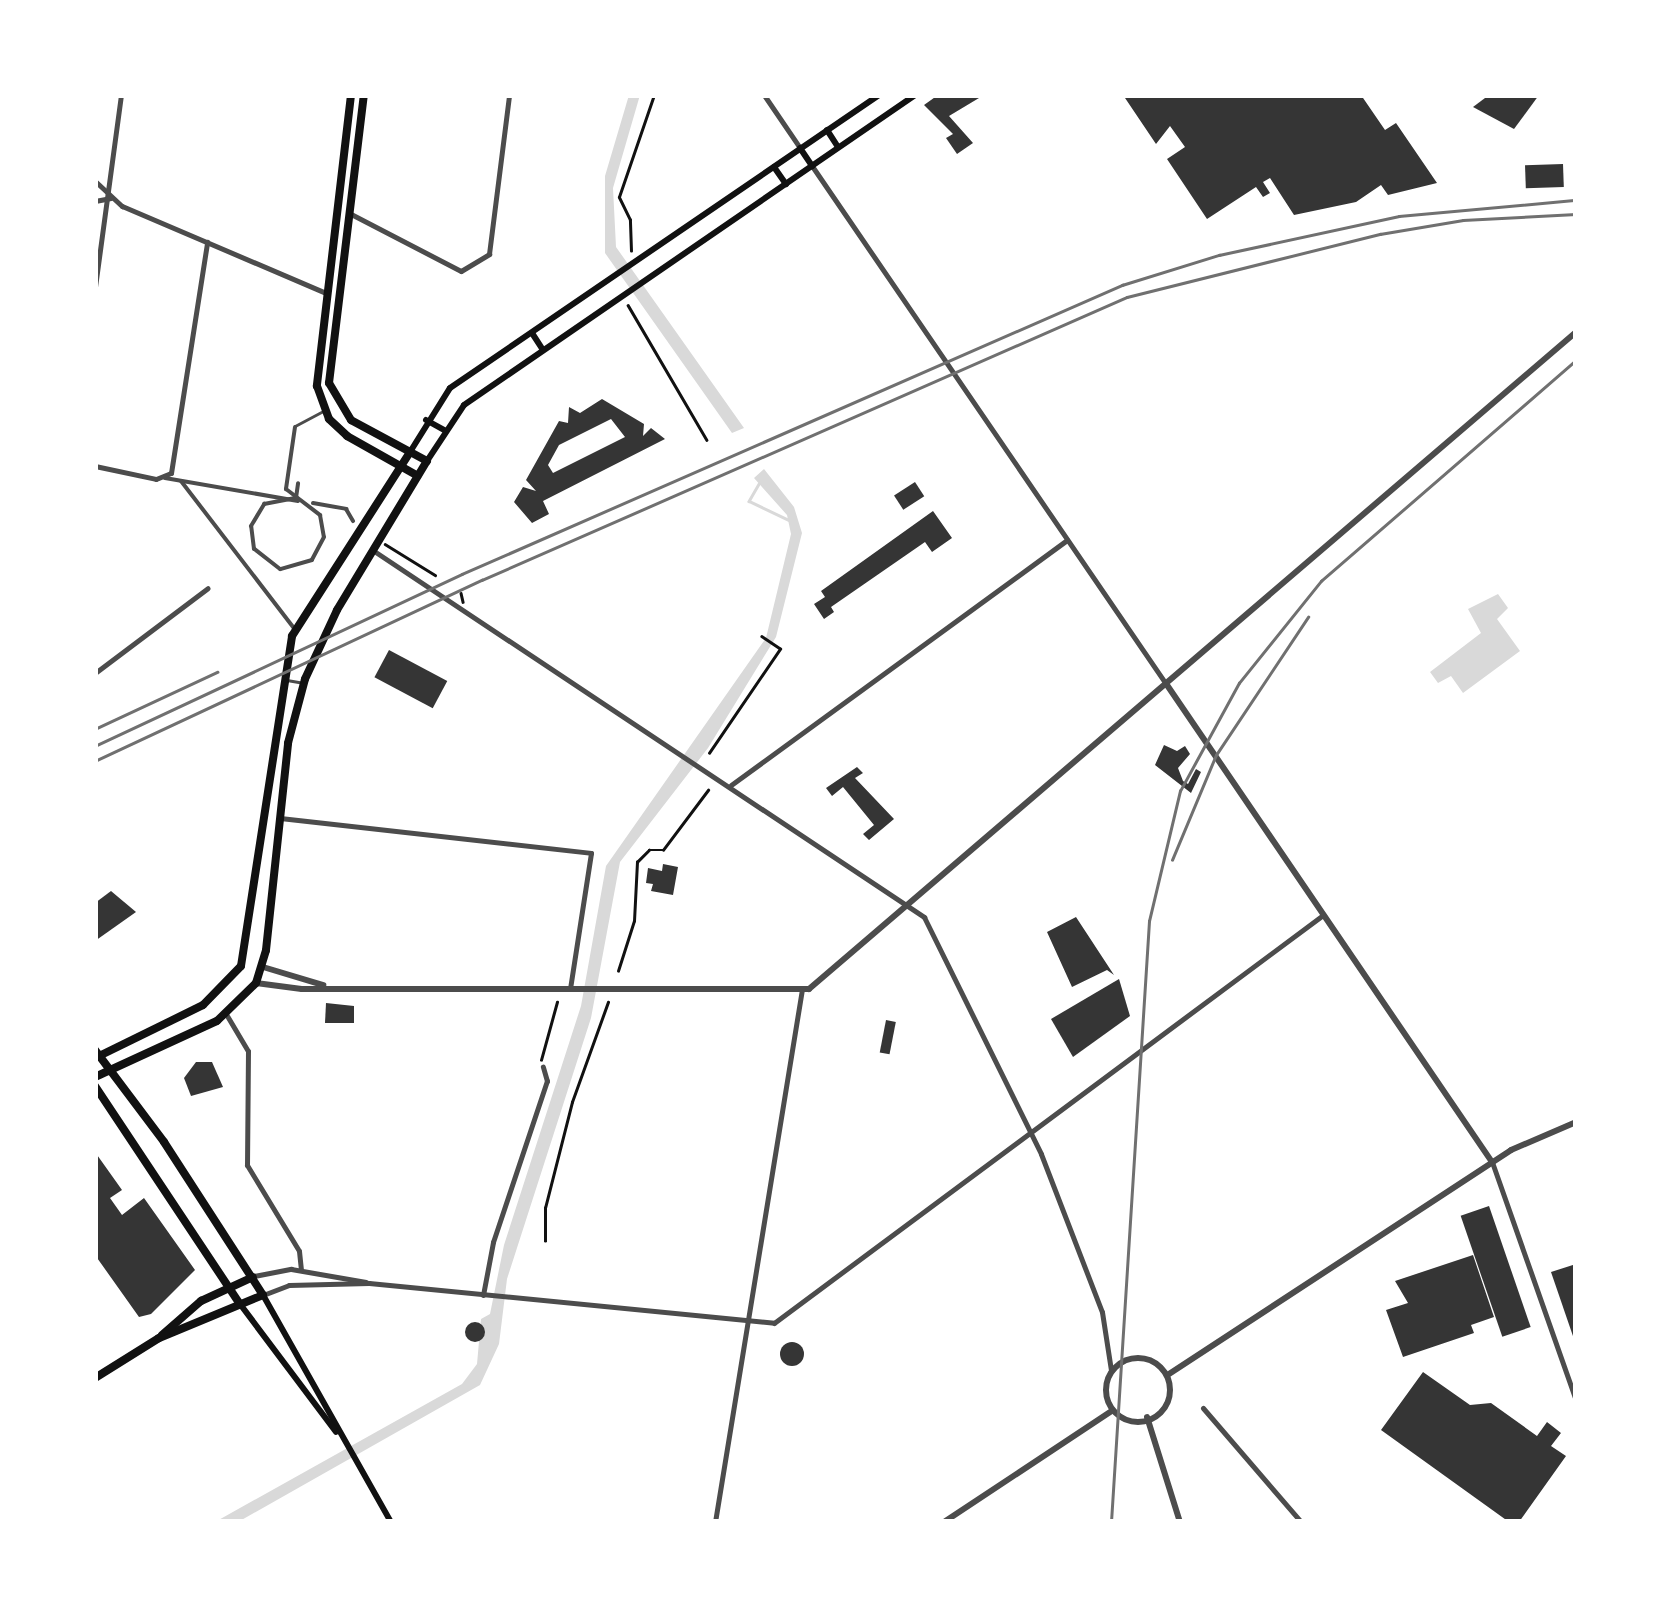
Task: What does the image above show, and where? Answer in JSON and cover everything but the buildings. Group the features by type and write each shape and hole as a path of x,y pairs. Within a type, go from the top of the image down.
{"main road":[{"path":"351,95 316,364 324,410 347,436 418,476"},
{"path":"364,95 328,371 335,400 351,420 427,461"},
{"path":"391,1522 337,1433 253,1276 112,1071 96,1055 224,989 241,966 295,629 450,388 879,95"},
{"path":"95,1077 226,1014 256,983 262,967 288,743 304,683 374,550 444,430 464,405 915,95"},
{"path":"827,130 838,148"},
{"path":"800,148 812,166"},
{"path":"774,167 786,184"},
{"path":"326,293 338,294"},
{"path":"532,334 543,350"},
{"path":"426,420 444,430"},
{"path":"356,539 374,550"},
{"path":"264,816 280,818"},
{"path":"241,966 262,967"},
{"path":"241,966 256,983"},
{"path":"95,1086 240,1304 337,1433"},
{"path":"95,1378 159,1338 202,1301 253,1276"},
{"path":"159,1338 263,1295"}],"street":[{"path":"95,287 111,198 121,95"},
{"path":"349,213 461,271 489,254 509,95"},
{"path":"764,95 800,148"},
{"path":"812,166 1492,1162 1576,1401"},
{"path":"95,180 111,198 326,293"},
{"path":"95,201 111,198"},
{"path":"165,478 173,466 207,242"},
{"path":"256,983 802,989 908,907 1576,332"},
{"path":"295,426 286,489 296,499"},
{"path":"95,466 346,509 354,521"},
{"path":"180,481 295,629"},
{"path":"296,499 298,483"},
{"path":"276,498 255,514 251,540 261,558 280,569 301,567 320,550 324,526 309,503"},
{"path":"731,785 1066,540"},
{"path":"374,550 685,753 924,917 1032,1132 1102,1312 1111,1370 1102,1394 1112,1412"},
{"path":"95,673 208,588"},
{"path":"280,818 591,853 570,988"},
{"path":"253,1276 301,1270 368,1283 747,1322 784,1318 1323,915"},
{"path":"262,967 324,986"},
{"path":"715,1522 802,989"},
{"path":"226,1014 248,1051 247,1165 299,1251 301,1270"},
{"path":"486,1296 494,1242 547,1081 544,1066"},
{"path":"1168,1374 1492,1162 1542,1132 1576,1122"},
{"path":"263,1295 289,1285 368,1283"},
{"path":"1111,1370 1149,1364 1168,1374"},
{"path":"944,1522 1112,1412 1148,1417 1170,1402 1168,1374"},
{"path":"1203,1408 1302,1522"},
{"path":"1148,1417 1180,1522"}],"lane":[{"path":"295,426 324,410"},
{"path":"286,679 304,683"}],"path":[{"path":"630,251 620,190 654,95"},
{"path":"628,305 707,440"},
{"path":"400,552 435,576"},
{"path":"709,752 778,647 762,637"},
{"path":"618,971 634,921 637,862 649,850 663,850 708,790"},
{"path":"544,1066 540,1054 557,1002"},
{"path":"545,1241 544,1208 563,1135 608,1002"}],"shaded area":[{"path":"629,95 640,95 613,188 616,247 744,428 732,433 605,253 605,176"},
{"path":"764,469 794,507 802,533 776,637 708,748 620,862 591,1018 507,1279 499,1344 480,1385 238,1522 215,1522 462,1384 477,1364 481,1319 490,1314 504,1245 581,1006 606,866 766,638 791,534 787,515 754,478"},
{"path":"1498,594 1508,608 1497,619 1520,651 1463,693 1451,676 1438,683 1430,672 1481,633 1468,609"}],"waterway":[{"path":"759,484 749,501 789,520"}],"tram line":[{"path":"95,746 462,574 1122,285 1219,255 1399,216 1576,200"},
{"path":"1111,1522 1149,921 1180,791 1239,683 1321,581 1576,360"},
{"path":"1172,860 1216,755 1308,617"},
{"path":"95,729 217,672"}],"railway":[{"path":"95,761 482,580 1127,297 1380,234 1463,220 1576,214"}]}
